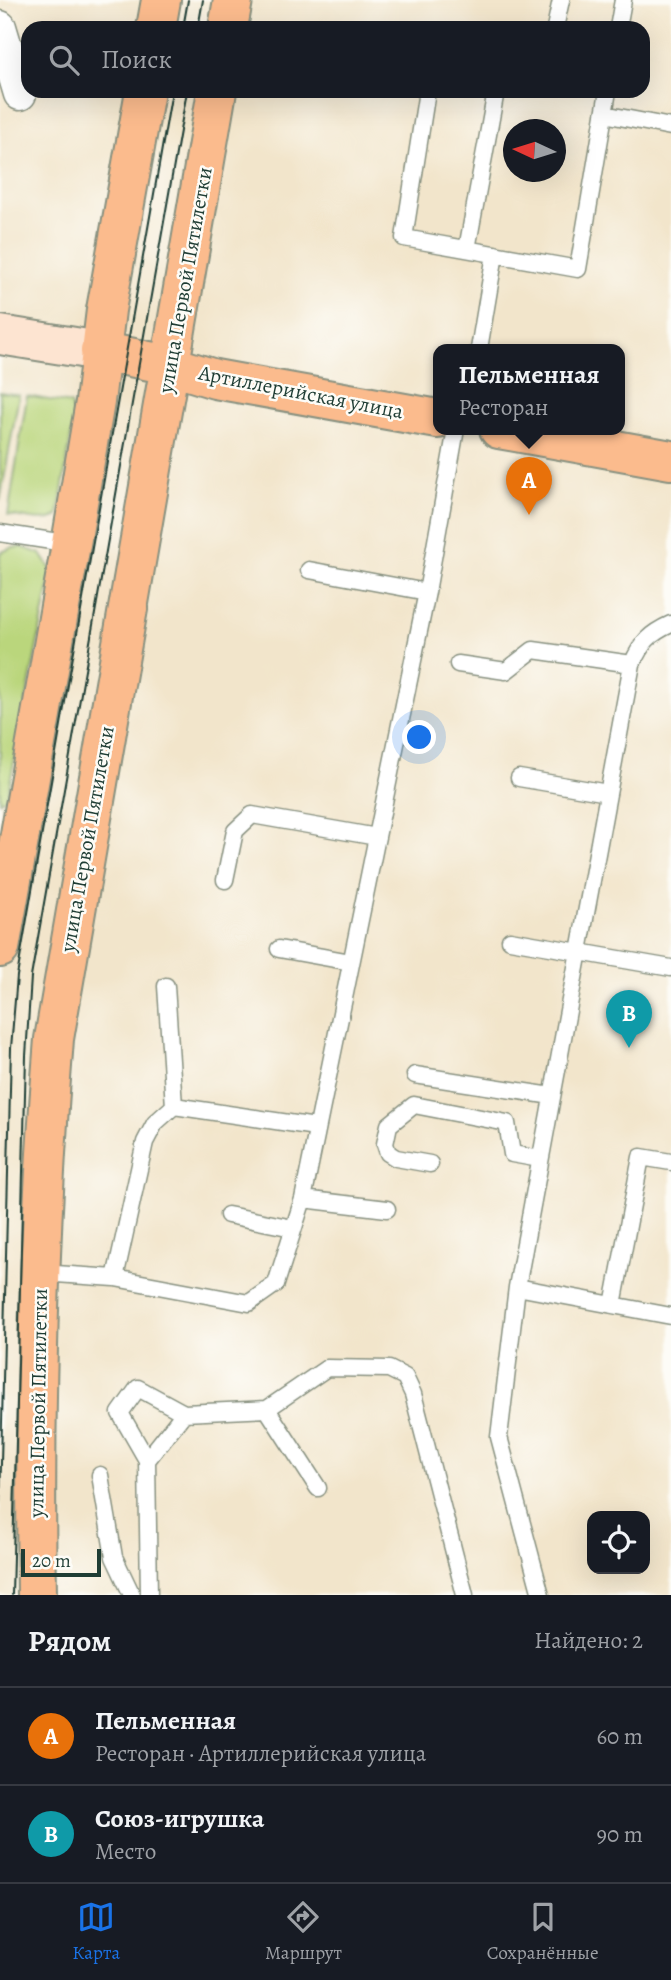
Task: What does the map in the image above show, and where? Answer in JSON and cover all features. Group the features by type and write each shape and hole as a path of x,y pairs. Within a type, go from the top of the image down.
{"main road":[{"path":"157,21 161,0"},
{"path":"229,21 233,0"},
{"path":"0,948 17,824 71,544 95,402 100,351 144,98"},
{"name":"улица Первой Пятилетки","path":"37,1595 36,1511 44,1157 54,1039 216,98"},
{"name":"Артиллерийская улица","path":"100,351 169,365 215,379 433,418"},
{"path":"535,435 671,458"}],"street":[{"path":"0,27 20,94"},
{"name":"Артиллерийская улица","path":"0,335 100,351"}],"lane":[{"path":"556,21 561,0"},
{"path":"619,21 623,0"},
{"path":"426,98 404,238 578,269 607,98"},
{"path":"467,249 495,98"},
{"path":"604,114 671,127"},
{"path":"480,344 495,254"},
{"path":"41,1273 115,1278 249,1303 276,1284 303,1199 427,592 455,435"},
{"path":"0,533 71,544"},
{"path":"309,570 427,592"},
{"path":"541,1595 499,1437 517,1287 632,664 642,642 671,624"},
{"path":"458,664 506,671 533,650 632,664"},
{"path":"519,778 608,793"},
{"path":"225,880 235,831 252,815 377,837"},
{"path":"510,940 671,968"},
{"path":"279,949 351,962"},
{"path":"166,986 174,1106"},
{"path":"415,1075 552,1096"},
{"path":"430,1164 396,1158 388,1153 385,1144 389,1125 414,1105 507,1123 512,1154 540,1159"},
{"path":"115,1278 145,1142 155,1123 174,1106"},
{"path":"174,1106 316,1127"},
{"path":"613,1305 641,1157 671,1163"},
{"path":"303,1199 387,1209"},
{"path":"228,1215 293,1228"},
{"path":"517,1287 671,1315"},
{"path":"149,1595 148,1460 120,1413 138,1388 184,1413 267,1409 327,1367 388,1369 405,1377 414,1394 465,1595"},
{"path":"267,1409 318,1488"},
{"path":"148,1460 184,1413"},
{"path":"100,1475 114,1557 132,1595"}],"green space":[{"path":"0,392 19,395 0,501"},
{"path":"27,396 71,404 74,417 58,516 46,520 8,515"},
{"path":"22,547 41,554 52,571 7,797 0,801 0,553"}],"tram line":[{"path":"184,21 188,0"},
{"path":"199,21 203,0"},
{"path":"0,1505 11,1048 17,976 171,98"},
{"path":"12,1595 26,1056 31,977 186,98"}],"place":[{"name":"Пельменная","path":"529,515"},
{"name":"Союз-игрушка","path":"629,1048"}]}
